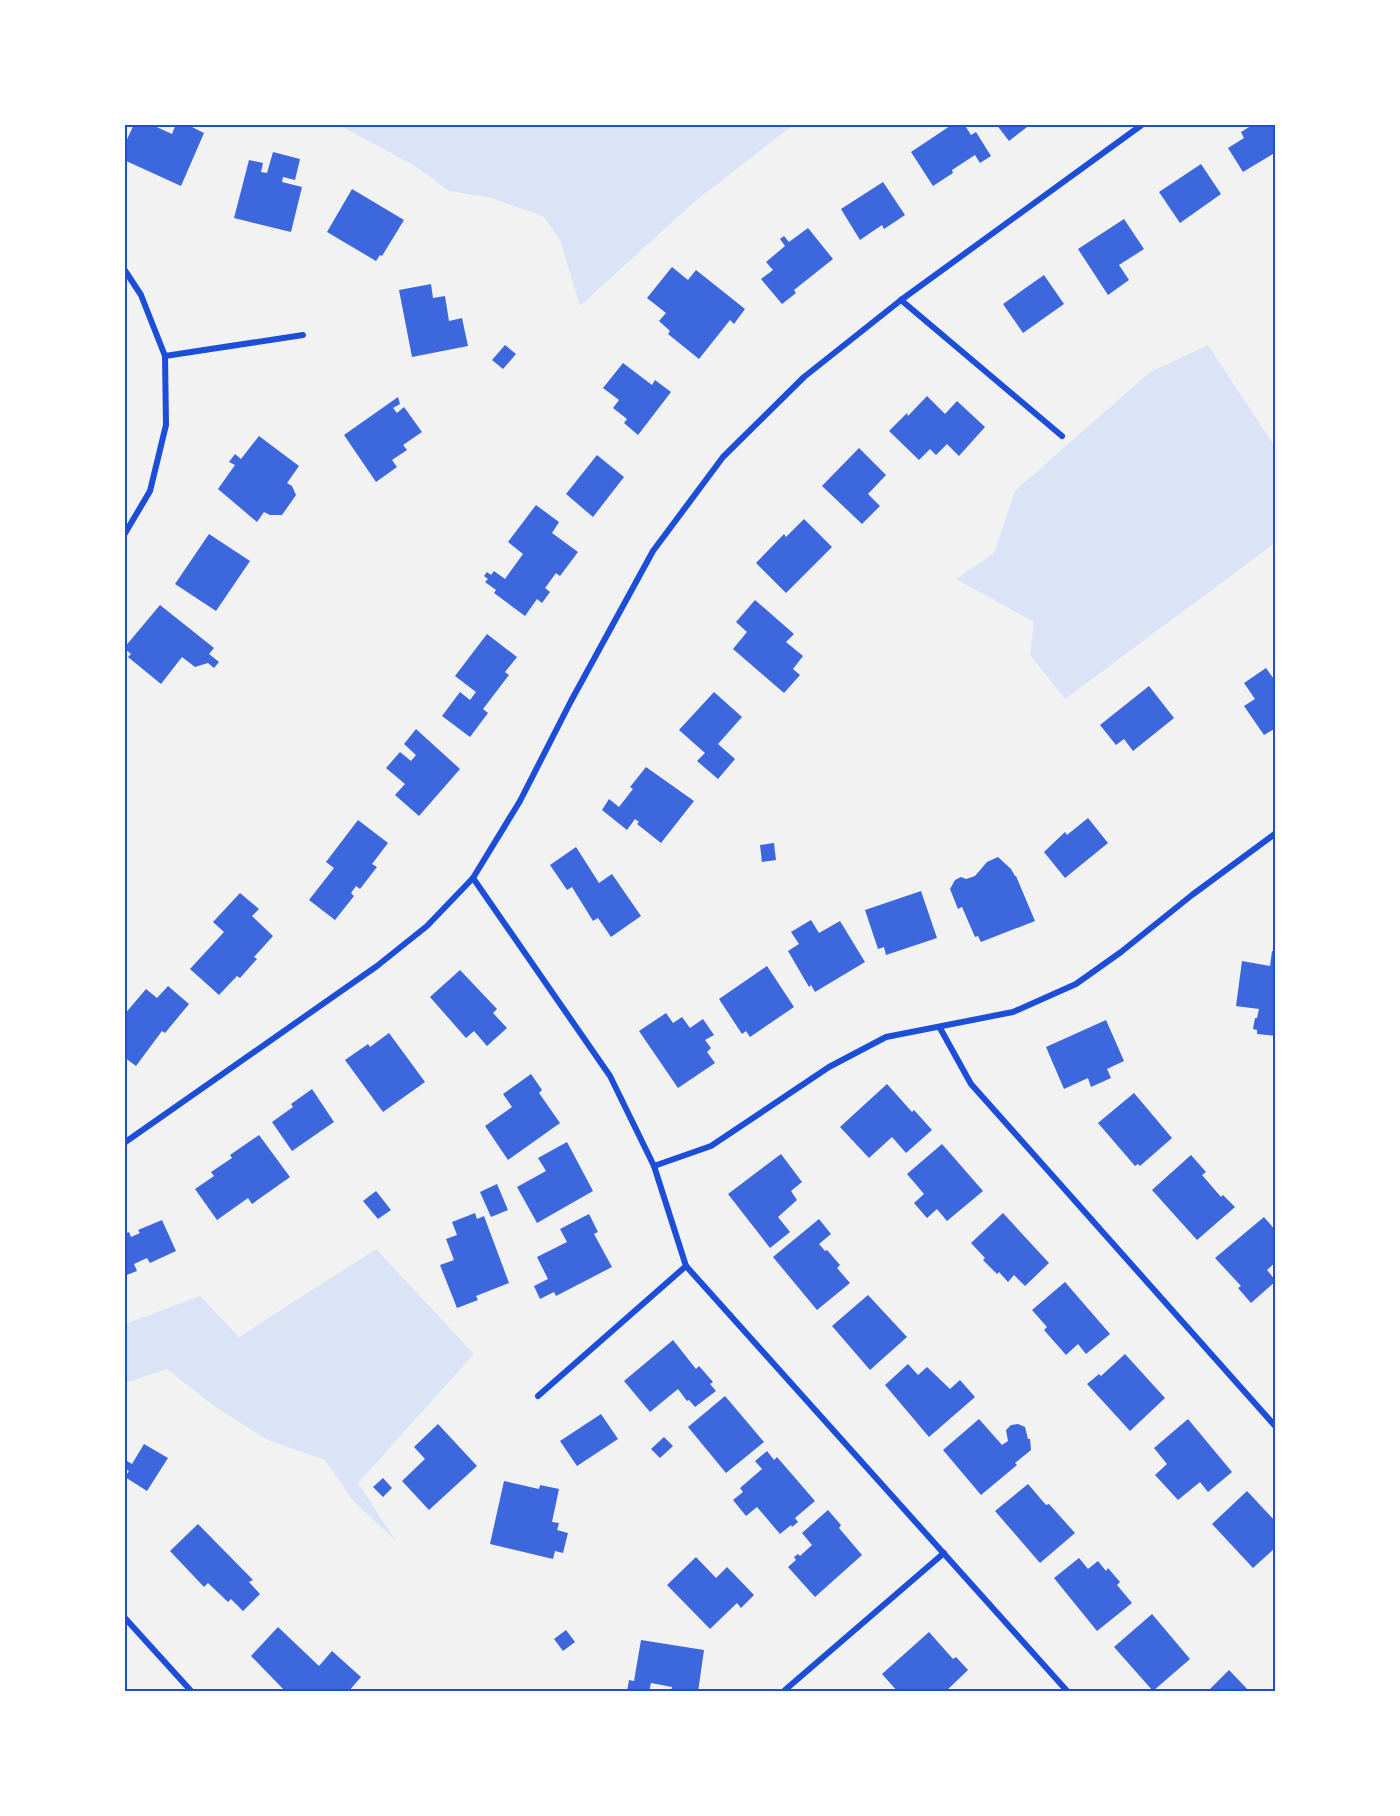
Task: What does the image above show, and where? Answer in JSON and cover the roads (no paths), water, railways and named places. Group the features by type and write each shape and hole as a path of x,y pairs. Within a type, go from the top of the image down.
{"street":[{"path":"124,1143 376,966 427,926 473,878 520,801 571,701 660,542 723,457 804,377 901,300 1143,124"},
{"path":"124,269 141,295 165,356 166,425 150,491 124,535"},
{"path":"901,300 1062,436"},
{"path":"165,356 303,335"},
{"path":"654,1167 711,1146 829,1067 886,1037 1013,1012 1076,984 1275,833"},
{"path":"473,878 610,1076 654,1167 686,1266 1068,1692"},
{"path":"940,1028 971,1084 1275,1427"},
{"path":"538,1396 686,1266"},
{"path":"785,1690 944,1553"},
{"path":"124,1617 192,1692"}]}
